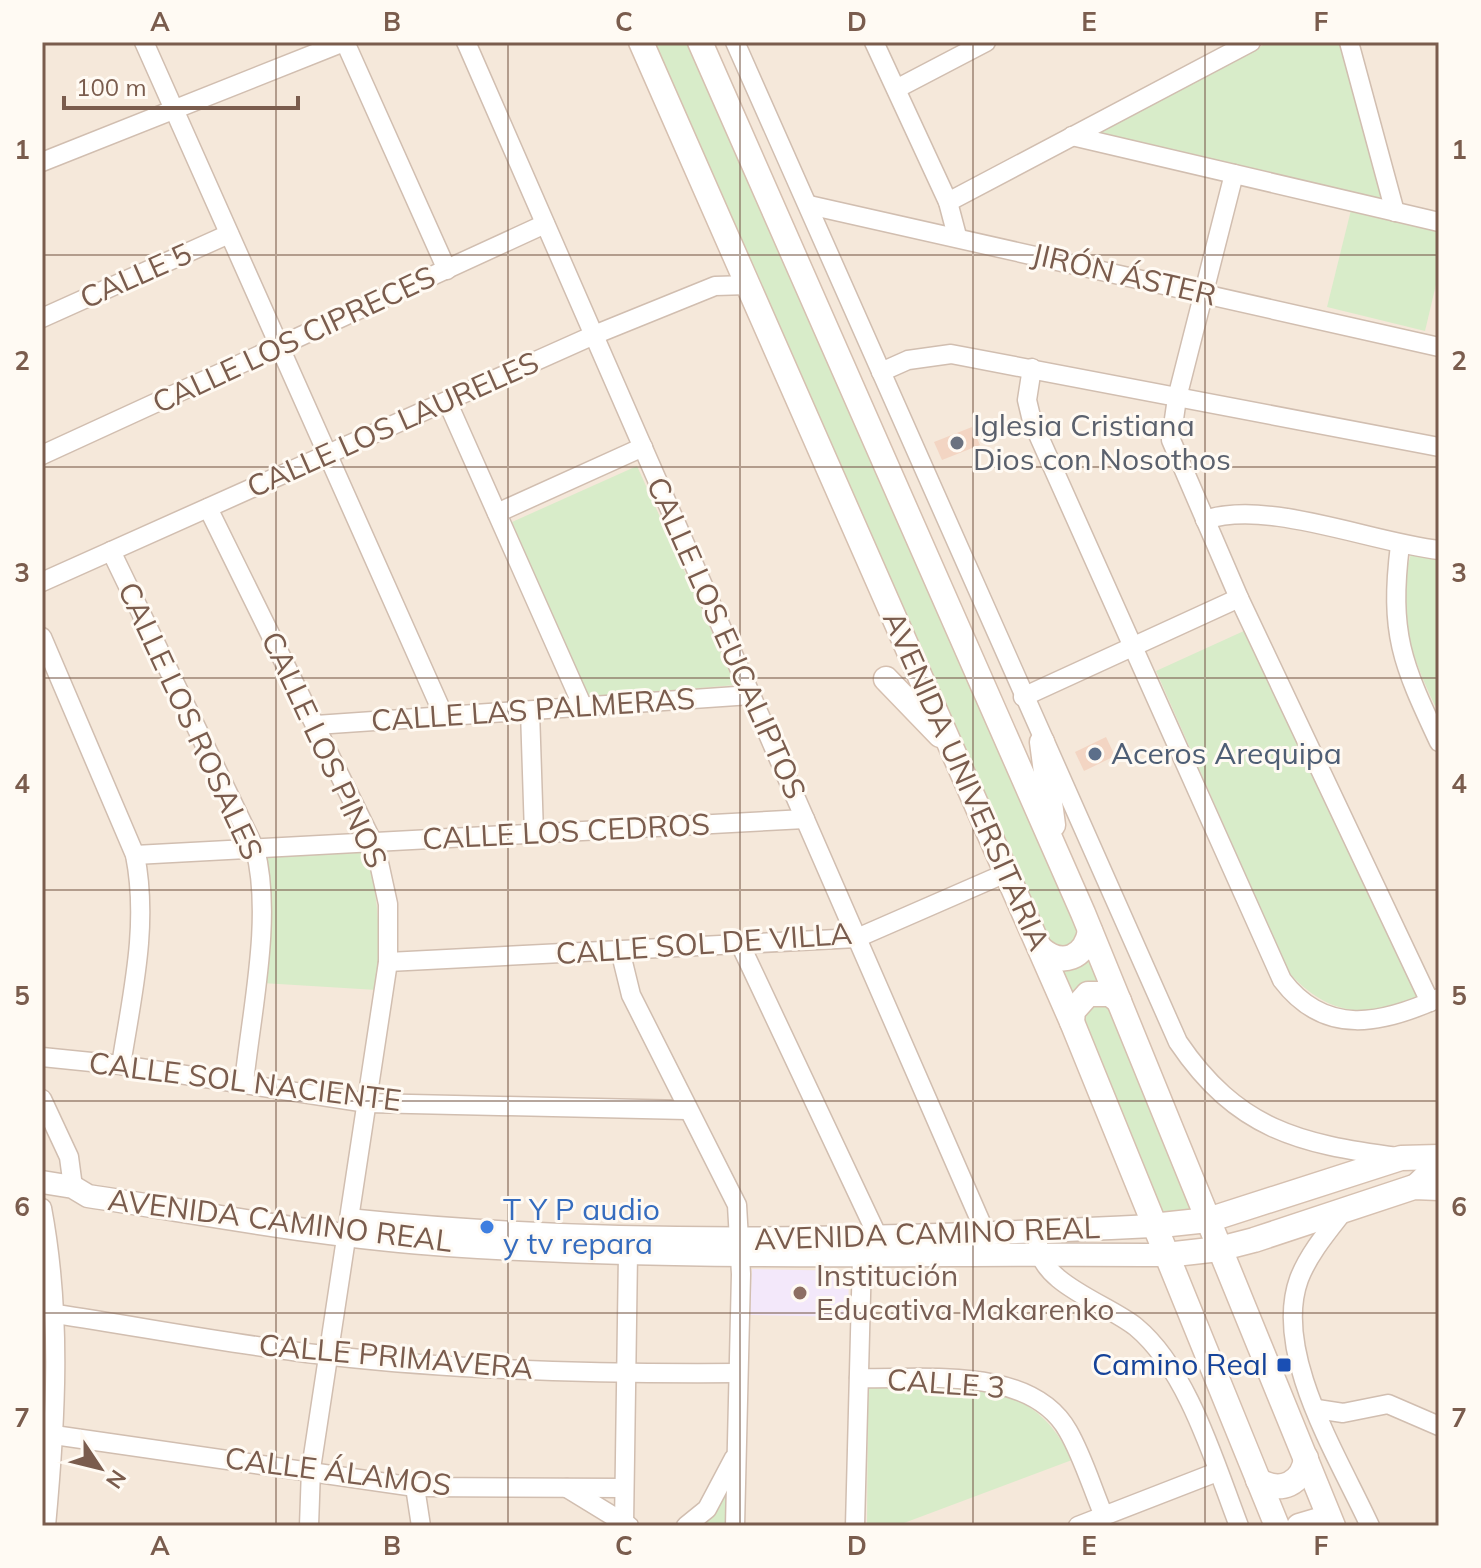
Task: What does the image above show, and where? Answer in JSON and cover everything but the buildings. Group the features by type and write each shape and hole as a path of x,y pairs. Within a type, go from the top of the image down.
{"main road":[{"name":"AVENIDA UNIVERSITARIA","path":"641,42 1041,949 1277,1526"},
{"name":"AVENIDA UNIVERSITARIA","path":"700,42 1056,851 1332,1526"},
{"path":"886,679 952,747"},
{"path":"1042,742 1056,851"},
{"path":"1041,949 1060,959 1072,958 1088,942 1090,931"},
{"path":"1072,1022 1079,1001 1088,994 1110,994 1119,1001"},
{"name":"AVENIDA CAMINO REAL","path":"1152,1226 1208,1220 1401,1158 1439,1157"},
{"name":"AVENIDA CAMINO REAL","path":"1166,1255 1219,1249 1414,1187 1439,1188"},
{"path":"1258,1480 1266,1485 1285,1487 1300,1476 1306,1458"},
{"path":"1299,1526 1316,1521 1332,1526"}],"street":[{"path":"144,42 444,716"},
{"path":"42,162 345,42 447,270"},
{"name":"CALLE LOS EUCALIPTOS","path":"466,42 986,1234"},
{"path":"735,42 1164,1015 1197,1070 1245,1114 1286,1135 1331,1148 1401,1158"},
{"path":"874,42 898,88 948,202 957,236"},
{"path":"948,202 1251,42"},
{"path":"1349,42 1395,212"},
{"path":"898,88 981,43"},
{"path":"1072,136 1439,222"},
{"path":"1032,368 1027,400 1032,421 1282,980 1297,998 1315,1011 1363,1021 1392,1017 1435,1000 1239,598 1171,440 1177,398 1234,174"},
{"name":"JIRÓN ÁSTER","path":"809,205 1439,347"},
{"name":"CALLE LOS CIPRECES","path":"42,455 545,224"},
{"name":"CALLE 5","path":"44,312 229,234"},
{"name":"CALLE LOS LAURELES","path":"42,582 594,335 715,286 748,285"},
{"path":"881,372 908,360 951,354 1439,447"},
{"path":"447,401 583,707"},
{"path":"497,513 643,447"},
{"name":"CALLE LOS PINOS","path":"208,508 373,842 388,904 388,962 311,1469 309,1526"},
{"path":"1205,520 1224,513 1257,512 1400,545 1439,550"},
{"path":"1400,545 1394,594 1396,625 1414,688 1439,742"},
{"name":"CALLE LOS ROSALES","path":"111,551 255,849 259,864 260,931 244,1083"},
{"path":"1023,697 1239,598"},
{"path":"42,637 135,855 143,900 121,1065"},
{"name":"CALLE LAS PALMERAS","path":"316,725 751,695"},
{"path":"530,711 534,834"},
{"name":"CALLE LOS CEDROS","path":"135,855 805,819"},
{"name":"CALLE SOL DE VILLA","path":"388,962 857,938 1006,873"},
{"path":"740,944 879,1239"},
{"path":"620,950 631,995 737,1205 741,1248 735,1526"},
{"name":"CALLE SOL NACIENTE","path":"42,1057 121,1065 367,1103 687,1110"},
{"path":"42,1099 69,1157 73,1187"},
{"path":"1414,1187 1439,1163"},
{"name":"AVENIDA CAMINO REAL","path":"42,1182 73,1187 89,1182 449,1245 628,1253 1152,1226"},
{"path":"42,1208 56,1314 49,1401 54,1435 46,1526"},
{"path":"1346,1208 1313,1253 1299,1279 1292,1309 1298,1366 1370,1526"},
{"name":"AVENIDA CAMINO REAL","path":"346,1228 448,1229 862,1257 1166,1255"},
{"path":"1039,1231 1038,1255 1058,1280 1116,1312 1146,1336 1180,1384 1239,1526"},
{"path":"626,1525 628,1253"},
{"path":"855,1526 862,1257"},
{"name":"CALLE PRIMAVERA","path":"56,1314 329,1356 417,1364 626,1373 738,1373"},
{"name":"CALLE 3","path":"859,1378 993,1383 1030,1395 1068,1430 1104,1516"},
{"path":"1317,1409 1343,1413 1388,1404 1439,1426"},
{"name":"CALLE ÁLAMOS","path":"54,1435 311,1469 415,1487 624,1488"},
{"path":"686,1526 707,1509 737,1452"},
{"path":"1078,1526 1217,1472"},
{"path":"415,1487 421,1526"},
{"path":"566,1488 626,1525"}],"shaded area":[{"path":"42,42 1439,42 1439,1526 42,1526"},
{"name":"Institución Educativa Makarenko","path":"752,1269 849,1271 848,1317 750,1315"}],"green space":[{"path":"649,42 692,42 1081,925 1197,1213 1157,1217"},
{"path":"1269,42 1340,42 1383,201 1098,133"},
{"path":"1351,210 1439,232 1439,272 1425,331 1327,307"},
{"path":"637,466 736,685 588,697 512,522"},
{"path":"1411,554 1439,556 1439,704 1435,706 1413,651 1405,613 1406,574"},
{"path":"1246,630 1418,997 1382,1009 1349,1009 1319,998 1289,973 1156,671"},
{"path":"366,848 378,919 377,990 262,983 264,854"},
{"path":"868,1386 959,1387 986,1390 1012,1398 1034,1411 1055,1431 1072,1460 896,1526 867,1526"},
{"path":"728,1492 728,1526 701,1526"}],"place":[{"name":"Iglesia Cristiana Dios con Nosothos","path":"957,443"},
{"name":"Aceros Arequipa","path":"1095,754"},
{"name":"T Y P audio y tv repara","path":"487,1227"},
{"name":"Institución Educativa Makarenko","path":"800,1293"},
{"name":"Camino Real","path":"1284,1365"}]}
